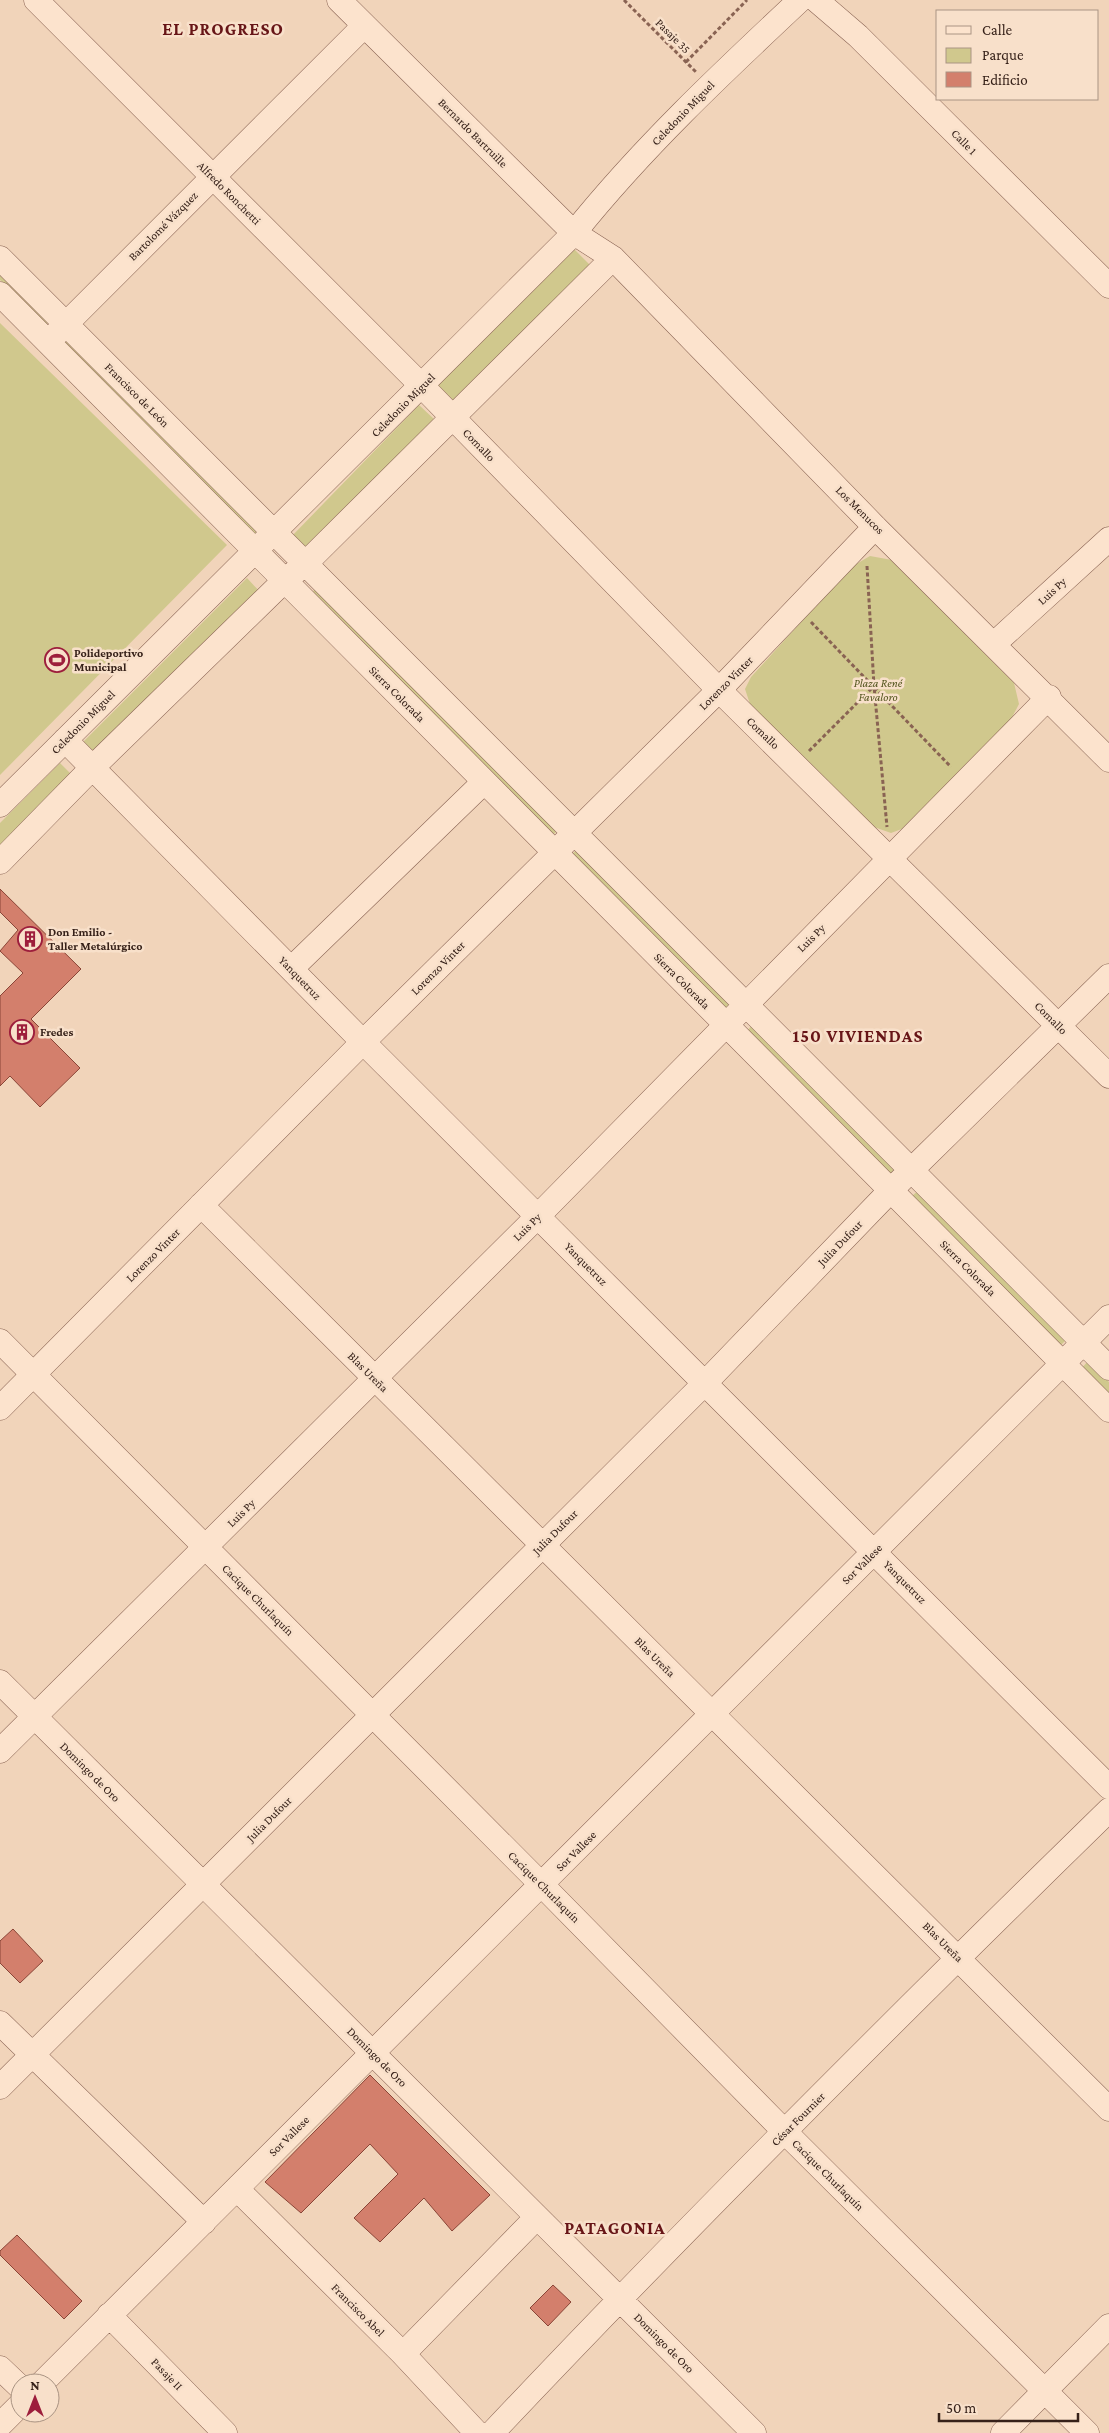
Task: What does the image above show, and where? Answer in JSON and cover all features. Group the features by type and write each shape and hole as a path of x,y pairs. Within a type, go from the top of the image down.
{"street":[{"name":"Alfredo Ronchetti","path":"36,0 422,386"},
{"name":"Bernardo Bartruille","path":"339,0 574,233 613,258"},
{"name":"Celedonio Miguel","path":"0,805 574,233 603,196 708,85 800,0"},
{"name":"Calle 1","path":"816,0 858,36 1109,286"},
{"name":"Bartolomé Vázquez","path":"48,342 364,26"},
{"name":"Francisco de León","path":"0,258 274,533"},
{"path":"0,862 93,767 284,581 304,564 613,258"},
{"name":"Los Menucos","path":"613,258 875,526 1049,697 1109,760"},
{"name":"Francisco de León","path":"0,294 256,551"},
{"name":"Comallo","path":"422,386 719,690 796,764 1109,1076"},
{"name":"Lorenzo Vinter","path":"0,1408 35,1375 363,1042 719,690 875,526"},
{"path":"274,533 1109,1368"},
{"name":"Luis Py","path":"994,644 1109,538"},
{"name":"Sierra Colorada","path":"256,551 1109,1410"},
{"name":"Luis Py","path":"0,1751 538,1216 1049,697"},
{"name":"Yanquetruz","path":"65,740 363,1042 875,1551 1109,1787"},
{"path":"291,969 484,782"},
{"name":"Julia Dufour","path":"0,2087 705,1383 891,1190 1109,976"},
{"name":"Blas Ureña","path":"201,1206 1109,2109"},
{"name":"Sor Vallese","path":"52,2373 1109,1317"},
{"name":"Cacique Churlaquín","path":"0,1341 542,1885 785,2132 1087,2433"},
{"name":"Domingo de Oro","path":"0,1682 754,2433"},
{"name":"César Fournier","path":"492,2433 619,2298 958,1957 1109,1810"},
{"path":"0,2023 204,2222"},
{"name":"Francisco Abel","path":"237,2189 403,2354 477,2433"},
{"path":"403,2354 537,2217"},
{"name":"Pasaje II","path":"110,2316 225,2433"},
{"path":"1003,2433 1109,2326"},
{"path":"0,2368 10,2378"},
{"path":"0,2425 10,2415"}],"path":[{"name":"Pasaje 35","path":"624,0 708,85"},
{"path":"686,62 746,0"},
{"path":"869,560 867,568 874,686 890,858"},
{"path":"798,608 965,782"},
{"path":"796,764 874,686"}],"green space":[{"path":"573,248 591,266 455,402 437,384"},
{"path":"0,265 53,318 46,325 0,280"},
{"name":"Polideportivo Municipal","path":"0,323 227,545 0,775"},
{"path":"69,337 260,530 253,537 61,344"},
{"path":"419,405 435,420 308,551 292,536"},
{"name":"Plaza René Favaloro","path":"870,556 892,560 1014,683 1019,704 1009,723 907,827 891,833 874,827 750,704 745,689 751,677 851,567"},
{"path":"247,578 261,593 95,758 81,744"},
{"path":"316,588 561,827 553,835 308,597"},
{"path":"60,763 75,778 0,853 0,823"},
{"path":"579,848 735,1003 728,1010 572,854"},
{"path":"753,1024 898,1171 892,1178 747,1031"},
{"path":"919,1190 1067,1339 1060,1346 912,1196"},
{"path":"1088,1361 1109,1382 1109,1397 1081,1369"}],"building":[{"path":"0,889 81,969 31,1019 80,1068 40,1107 10,1076 0,1086 0,996 23,973 0,951 18,930 0,912"},
{"path":"13,1929 43,1961 20,1983 0,1963 0,1941"},
{"path":"370,2075 490,2195 452,2231 424,2198 380,2242 354,2218 398,2174 370,2144 301,2213 265,2182"},
{"path":"17,2235 82,2301 64,2319 0,2255 0,2251"},
{"path":"553,2285 571,2302 548,2326 530,2308"}],"place":[{"name":"Polideportivo Municipal","path":"57,660"},
{"name":"Don Emilio - Taller Metalúrgico","path":"30,939"},
{"name":"Fredes","path":"22,1032"}],"district":[{"name":"EL PROGRESO","path":"223,29"},
{"name":"150 VIVIENDAS","path":"858,1036"},
{"name":"PATAGONIA","path":"615,2228"}]}
